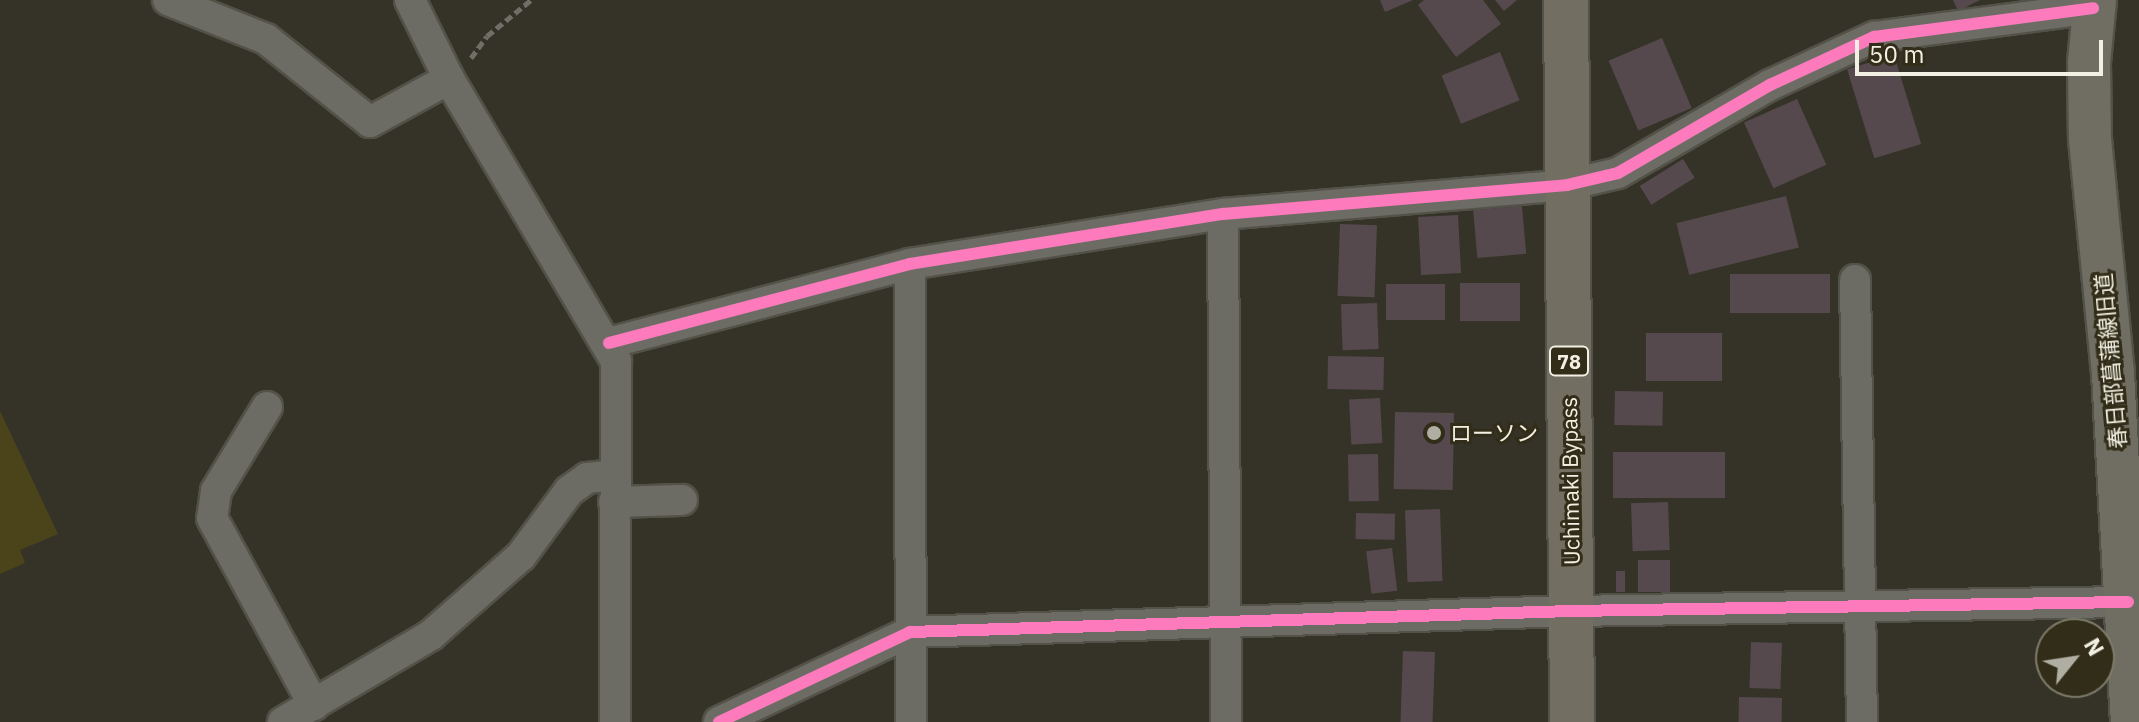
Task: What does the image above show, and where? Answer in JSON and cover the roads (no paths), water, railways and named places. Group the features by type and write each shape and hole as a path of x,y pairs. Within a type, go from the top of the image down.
{"main road":[{"name":"Uchimaki Bypass","path":"1566,0 1572,722"}],"street":[{"path":"168,0 266,39 370,122 447,75"},
{"path":"410,0 447,75 609,343 616,361 615,722"},
{"path":"609,343 910,264 1223,214 1567,185 1618,173 1770,85 1874,37 2094,4"},
{"name":"春日部菖蒲線旧道","path":"2094,4 2090,139 2128,438 2132,722"},
{"path":"1223,214 1228,623 1226,722"},
{"path":"910,264 911,722"},
{"path":"1855,280 1862,722"},
{"path":"267,407 216,491 212,518 314,705"},
{"path":"283,722 431,635 521,556 569,491 587,478 614,488 682,500"},
{"path":"719,722 910,632 1571,611 2128,602"}],"place":[{"name":"ローソン","path":"1434,433"}]}
